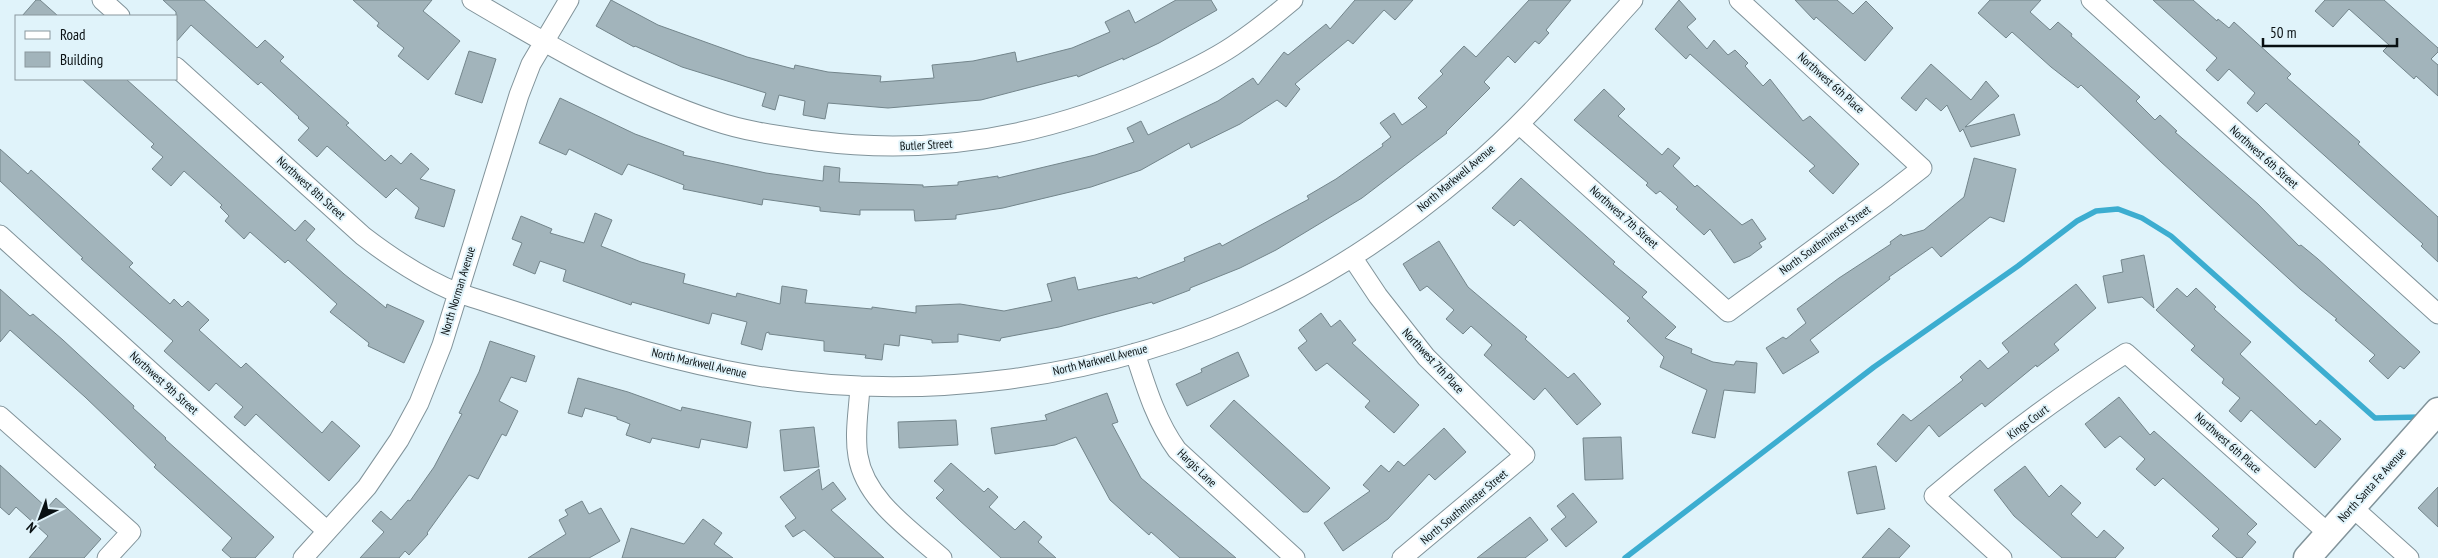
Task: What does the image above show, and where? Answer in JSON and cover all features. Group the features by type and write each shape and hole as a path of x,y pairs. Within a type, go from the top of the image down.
{"main road":[{"name":"North Santa Fe Avenue","path":"2307,558 2438,411"}],"street":[{"path":"102,0 119,15"},
{"path":"472,0 544,41"},
{"name":"North Norman Avenue","path":"303,558 367,487 399,440 419,403 442,345 519,95 531,64 569,0"},
{"name":"Butler Street","path":"544,41 621,84 673,106 718,122 759,132 802,139 850,145 909,147 960,143 1022,133 1119,103 1174,78 1232,46 1293,0"},
{"name":"North Markwell Avenue","path":"458,294 681,360 725,370 782,379 860,386 941,386 1012,380 1083,367 1135,353 1199,332 1253,311 1280,298 1352,257 1471,169 1519,124 1633,0"},
{"name":"Northwest 6th Place","path":"1738,0 1922,168"},
{"name":"Northwest 6th Street","path":"2091,0 2438,314"},
{"name":"Northwest 8th Street","path":"178,69 364,236 393,259 434,284 458,294"},
{"name":"Northwest 7th Street","path":"1519,124 1728,312"},
{"name":"North Southminster Street","path":"1728,312 1922,168"},
{"name":"Northwest 9th Street","path":"0,235 327,530"},
{"name":"Northwest 7th Place","path":"1352,257 1378,296 1426,357 1524,456"},
{"name":"Hargis Lane","path":"1135,353 1154,410 1166,435 1177,450 1295,558"},
{"name":"Northwest 6th Place","path":"2126,353 2328,534"},
{"name":"Kings Court","path":"2002,558 1934,496 1978,459 2090,376 2126,353"},
{"path":"860,386 858,455 869,486 880,501 942,558"},
{"path":"0,416 131,532 107,558"},
{"name":"North Southminster Street","path":"1402,558 1524,456"},
{"path":"2352,507 2408,558"}],"building":[{"path":"36,0 40,0 57,15 23,15"},
{"path":"163,0 204,0 257,48 265,40 284,57 280,61 349,123 346,125 385,161 391,155 401,164 411,153 429,169 420,179 455,190 444,227 415,218 419,208 396,188 386,198 327,146 317,157 298,140 309,128 261,82 258,85 191,25 178,40 178,15 176,15 176,12"},
{"path":"353,0 432,0 423,11 460,41 428,80 398,56 404,48 377,26 379,23"},
{"path":"611,0 658,25 747,57 794,69 795,65 828,72 881,76 880,82 934,78 932,65 973,61 1015,52 1017,62 1072,48 1110,32 1105,22 1129,10 1135,23 1176,0 1211,0 1217,10 1159,43 1123,60 1123,58 1078,77 1077,75 981,100 888,108 828,103 825,119 803,115 805,101 779,95 775,110 762,106 766,93 682,67 634,47 596,26"},
{"path":"1355,0 1413,0 1395,20 1384,10 1353,44 1348,40 1295,84 1300,89 1286,107 1277,100 1240,124 1191,148 1189,143 1141,170 1091,187 1003,208 956,215 956,219 915,221 914,210 860,210 860,215 820,211 820,207 763,199 762,205 683,189 684,185 628,164 622,175 569,149 566,155 539,143 560,98 635,134 684,152 683,155 766,173 823,181 824,166 840,168 839,182 923,185 923,187 958,185 958,182 998,176 998,178 1095,155 1134,142 1127,128 1141,121 1148,135 1218,101 1253,78 1258,85 1284,52 1288,55 1326,24 1330,29"},
{"path":"1529,0 1571,0 1546,30 1549,33 1539,44 1535,41 1515,63 1508,56 1484,82 1490,88 1447,133 1362,198 1276,250 1240,268 1190,288 1190,290 1153,304 1152,302 1059,327 1001,338 1000,341 958,334 958,342 932,343 932,340 900,335 899,346 884,344 882,360 865,358 866,355 824,351 824,341 769,334 769,332 766,333 762,350 741,344 747,322 712,313 709,324 632,302 631,305 563,281 566,270 540,261 535,274 513,265 522,243 512,239 521,216 552,229 550,233 584,243 595,213 612,220 601,246 641,262 685,274 683,283 736,297 737,293 780,304 782,286 807,290 805,303 872,309 872,307 916,313 916,306 960,304 1004,311 1052,301 1047,284 1075,277 1078,290 1137,277 1138,279 1185,261 1184,258 1220,243 1222,246 1309,199 1307,196 1336,179 1383,146 1382,144 1391,137 1380,123 1394,113 1402,125 1427,107 1418,98 1443,74 1440,71 1464,46 1476,57"},
{"path":"1679,0 1696,19 1687,27 1707,49 1714,40 1728,55 1735,50 1748,63 1745,66 1763,86 1770,79 1803,121 1810,116 1859,164 1833,194 1809,171 1815,166 1690,54 1686,59 1655,29"},
{"path":"1795,0 1837,0 1853,14 1866,1 1893,28 1865,61 1816,17 1814,20"},
{"path":"1990,0 2041,0 2030,12 2050,30 2058,22 2072,34 2071,36 2140,97 2136,101 2155,120 2160,115 2177,131 2175,132 2258,204 2299,246 2301,245 2318,259 2420,352 2404,369 2400,366 2388,379 2369,361 2375,355 2160,161 2081,85 2078,88 2012,32 2006,38 1978,13"},
{"path":"2153,0 2193,0 2217,21 2218,19 2229,28 2234,22 2291,74 2287,78 2360,142 2358,144 2438,217 2438,262 2421,246 2423,244 2266,103 2257,112 2247,103 2255,93 2229,69 2218,81 2206,70 2217,58"},
{"path":"2325,0 2384,0 2438,48 2438,52 2431,59 2438,65 2438,96 2416,76 2414,79 2383,51 2389,45 2349,9 2333,27 2315,11"},
{"path":"469,51 496,59 482,103 455,94"},
{"path":"1931,64 1971,100 1986,81 1999,96 1965,127 2014,114 2020,135 1971,147 1963,129 1960,132 1947,105 1941,111 1926,98 1916,111 1901,98"},
{"path":"83,80 127,80 295,231 305,220 315,229 306,240 344,274 386,308 387,304 424,321 404,363 368,346 369,343 330,312 337,304 288,260 285,263 250,232 244,239 225,221 229,216 220,207 222,205 184,171 171,186 152,169 163,157 151,147 154,144"},
{"path":"1604,89 1625,109 1618,116 1662,155 1668,148 1680,158 1673,166 1695,187 1697,185 1742,225 1752,219 1766,239 1759,243 1762,247 1750,256 1734,263 1710,229 1704,235 1660,191 1656,194 1646,185 1648,183 1574,120"},
{"path":"0,149 28,174 31,170 62,198 133,263 129,267 170,304 174,299 182,307 188,301 209,320 199,330 241,368 246,363 322,433 332,421 360,446 329,481 256,414 245,426 234,417 243,407 216,383 209,391 164,351 173,341 81,259 83,258 0,181"},
{"path":"1974,158 2016,169 2004,222 1990,217 1941,257 1932,247 1889,277 1890,279 1810,340 1819,352 1783,374 1766,348 1783,337 1786,339 1806,323 1797,309 1839,278 1891,244 1890,242 1901,234 1903,236 1924,230 1964,197"},
{"path":"1521,178 1615,262 1613,264 1647,292 1642,297 1676,327 1665,338 1692,349 1691,353 1713,362 1734,365 1736,361 1757,363 1755,393 1724,390 1715,438 1692,433 1707,390 1660,367 1664,357 1627,321 1630,318 1520,220 1514,226 1492,208"},
{"path":"1439,241 1468,287 1527,337 1525,339 1568,378 1574,373 1601,404 1577,425 1545,388 1534,400 1484,355 1492,345 1471,326 1463,334 1446,319 1454,310 1427,286 1420,291 1403,264"},
{"path":"2144,255 2154,308 2142,297 2108,303 2103,276 2123,272 2121,260"},
{"path":"2076,284 2096,308 2054,344 2059,350 2037,367 2036,365 1985,407 1982,403 1939,437 1929,425 1896,462 1877,444 1903,414 1911,421 1963,380 1960,377 1980,360 1988,369 2009,352 2002,343"},
{"path":"2177,288 2187,297 2196,288 2216,307 2214,309 2251,342 2240,354 2316,425 2320,420 2341,439 2315,468 2251,410 2241,422 2229,411 2240,398 2222,383 2224,379 2191,350 2195,346 2156,310"},
{"path":"0,289 30,316 33,314 63,340 134,406 133,408 165,439 274,537 255,558 231,558 222,550 232,538 154,467 156,465 85,397 10,330 0,342"},
{"path":"1321,313 1331,327 1340,320 1356,340 1352,343 1419,405 1394,433 1365,407 1370,401 1327,363 1316,371 1298,348 1307,341 1299,330"},
{"path":"490,341 535,356 526,382 511,377 499,401 518,411 506,436 502,434 478,479 469,475 428,534 409,555 405,551 399,558 360,558 384,532 372,521 381,511 391,520 408,500 410,501 434,467 462,414 459,413 479,372"},
{"path":"1238,352 1249,376 1187,406 1176,384 1202,372 1201,369"},
{"path":"578,378 628,392 681,411 682,407 751,422 747,448 701,439 699,448 652,438 650,443 626,435 630,424 617,419 617,417 585,408 582,417 568,413"},
{"path":"1107,393 1118,422 1112,424 1141,478 1236,558 1180,558 1151,532 1149,535 1110,500 1076,437 1055,445 995,454 991,428 1047,420 1045,415"},
{"path":"2119,397 2150,435 2154,431 2257,524 2247,534 2256,542 2242,558 2237,558 2212,536 2219,529 2163,478 2155,486 2136,469 2145,459 2120,436 2105,448 2085,424"},
{"path":"1234,400 1330,488 1308,512 1303,512 1210,426"},
{"path":"956,420 958,445 899,448 898,422"},
{"path":"814,427 819,467 784,471 780,430"},
{"path":"1444,428 1466,452 1435,480 1429,474 1388,519 1343,551 1324,523 1370,491 1363,485 1381,465 1389,472 1398,461 1404,466"},
{"path":"1621,437 1623,479 1585,480 1583,438"},
{"path":"951,463 984,492 988,488 998,497 989,507 1015,530 1024,521 1042,537 1038,542 1056,558 1001,558 959,520 936,498 944,490 934,481"},
{"path":"0,465 47,508 56,498 101,539 84,558 29,558 48,536 16,507 9,515 0,507"},
{"path":"1876,466 1885,509 1857,514 1848,472"},
{"path":"2025,466 2049,497 2061,485 2081,503 2071,514 2097,538 2104,530 2124,548 2115,558 2062,558 2014,516 1994,490"},
{"path":"819,469 822,490 833,482 846,499 831,510 884,558 835,558 804,530 793,537 785,526 796,518 780,497"},
{"path":"2438,487 2438,527 2418,508"},
{"path":"1573,493 1597,522 1566,547 1551,529 1566,517 1557,506"},
{"path":"582,501 589,514 601,508 620,541 589,558 528,558 566,534 559,520 568,515 565,510"},
{"path":"1530,517 1548,540 1525,558 1477,558"},
{"path":"703,519 722,533 714,544 733,558 622,558 631,528 684,544"},
{"path":"1889,528 1910,546 1899,558 1862,558"}],"waterway":[{"path":"1625,558 1874,367 2018,266 2077,221 2096,211 2118,209 2142,218 2171,236 2375,418 2421,417"}]}
